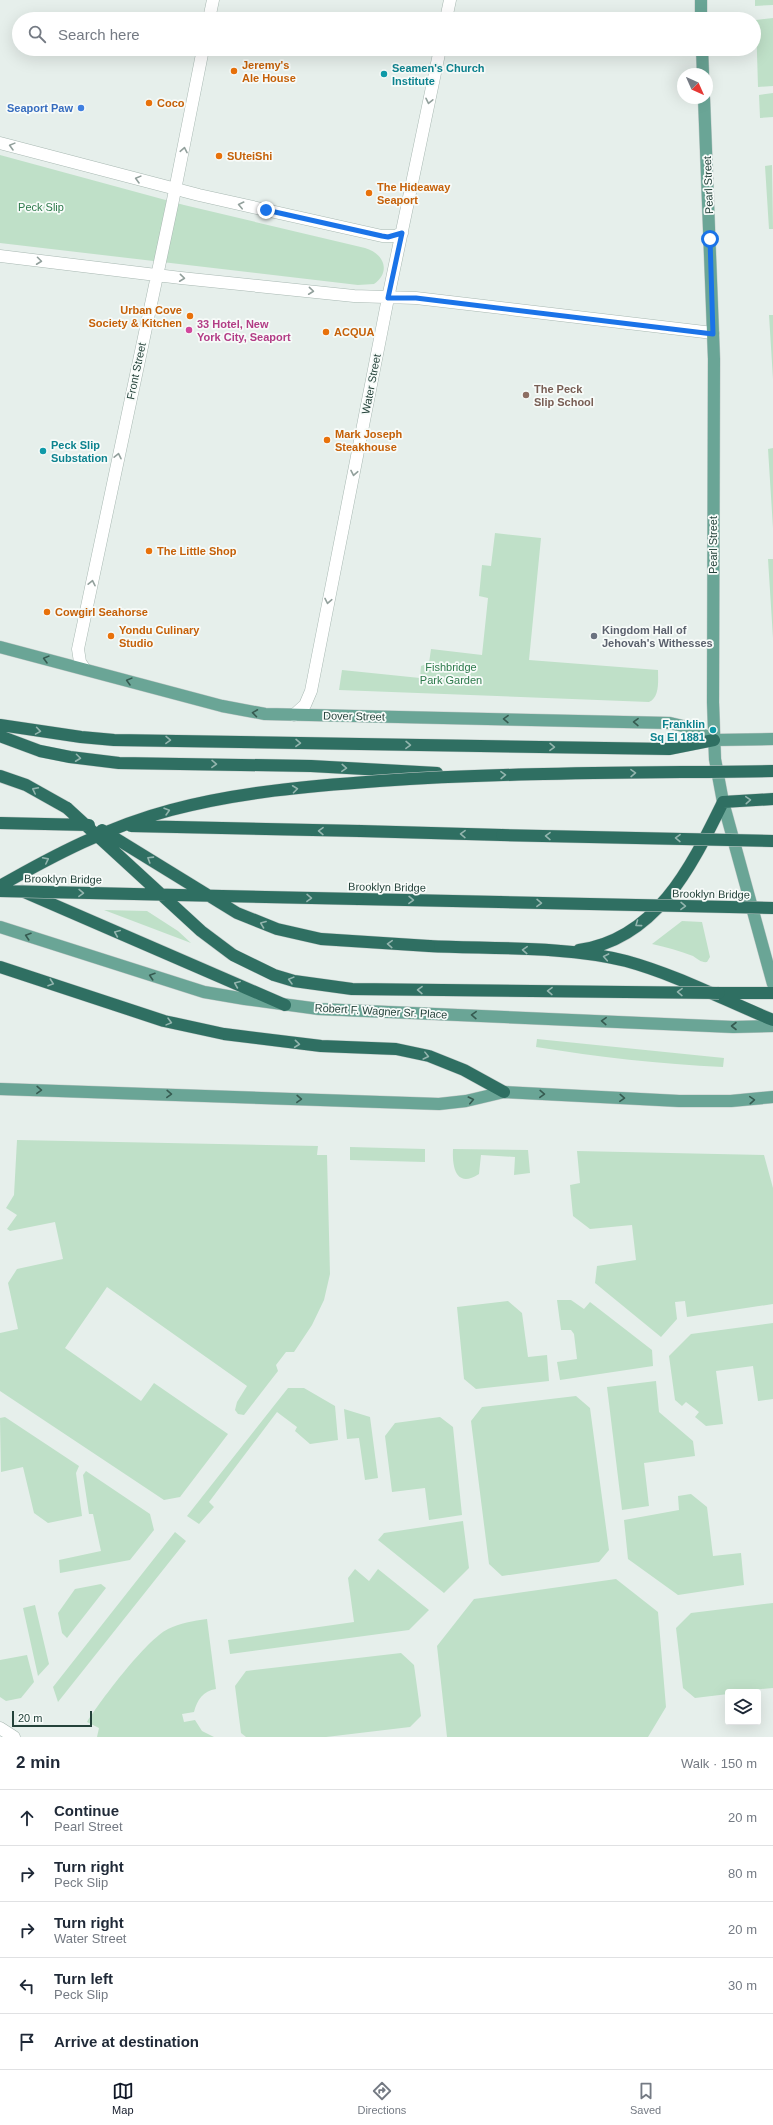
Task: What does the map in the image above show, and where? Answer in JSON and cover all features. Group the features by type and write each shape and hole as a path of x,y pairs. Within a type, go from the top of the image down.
{"highway":[{"path":"0,725 81,737 114,740 668,749 714,740"},
{"path":"0,736 40,751 70,758 119,763 311,766 464,775"},
{"path":"0,886 45,860 90,839 144,818 188,806 293,789 464,775 773,771"},
{"path":"0,776 26,785 67,808 218,902 257,922 299,936 321,939 429,946 564,952 598,956 654,970 773,1020"},
{"path":"564,952 598,946 614,940 652,913 685,875 723,802 773,798"},
{"path":"67,808 217,945 253,965 294,981 352,989 773,993"},
{"path":"0,824 773,841"},
{"path":"0,880 40,899 285,1005"},
{"name":"Brooklyn Bridge","path":"0,891 773,908"},
{"path":"0,967 132,1011 185,1026 224,1034 321,1046 396,1049 429,1056 464,1070 504,1092"}],"main road":[{"path":"700,0 701,12"},
{"path":"702,56 703,68"},
{"name":"Pearl Street","path":"704,104 713,334 715,760 723,802 773,984"},
{"name":"Dover Street","path":"0,647 84,668 222,706 265,714 670,723 687,727 714,740"},
{"path":"714,740 773,739"},
{"name":"Robert F. Wagner Sr. Place","path":"0,927 204,992 285,1005 319,1009 734,1027 773,1026"},
{"path":"0,1089 439,1104 466,1101 504,1092 680,1101 730,1102 773,1098"}],"street":[{"path":"210,12 213,0"},
{"path":"447,12 450,0"},
{"name":"Front Street","path":"84,668 80,662 78,649 156,276 176,188 202,56"},
{"name":"Water Street","path":"294,715 305,705 311,691 388,298 439,56"},
{"path":"0,143 199,195 382,236 388,237 402,233"},
{"path":"0,256 156,276 388,298 416,298 713,334"},
{"path":"0,1728 14,1737"}],"green space":[{"path":"755,0 773,0 773,5 755,6"},
{"path":"773,18 773,86 758,87 757,56 761,56 761,19"},
{"path":"773,93 773,117 760,118 759,95"},
{"name":"Peck Slip","path":"0,155 184,205 365,248 371,250 381,258 384,268 383,274 374,284 358,285 0,243"},
{"path":"772,165 773,229 769,229 765,166"},
{"path":"769,315 773,315 773,379"},
{"path":"773,448 773,528 768,449"},
{"name":"Fishbridge Park Garden","path":"495,533 541,538 529,660 658,670 658,688 653,700 649,702 339,690 342,670 420,678 421,666 429,663 431,649 482,655 488,598 479,596 482,565 491,566"},
{"path":"768,559 773,559 773,638"},
{"path":"104,910 147,911 178,931 191,943"},
{"path":"682,921 702,922 710,957 707,962 701,961 683,952 652,944"},
{"path":"537,1039 724,1058 723,1067 652,1062 559,1051 536,1047"},
{"path":"17,1140 318,1146 317,1155 327,1155 330,1274 324,1300 312,1325 294,1352 286,1352 276,1365 278,1371 244,1415 238,1414 235,1410 237,1402 247,1386 107,1287 65,1348 141,1401 154,1383 228,1434 180,1497 164,1500 0,1391 0,1333 18,1329 8,1283 17,1269 63,1259 55,1222 10,1231 7,1229 17,1215 6,1208 14,1195"},
{"path":"350,1147 425,1149 425,1162 350,1160"},
{"path":"453,1149 528,1150 530,1173 514,1175 515,1157 481,1155 479,1174 465,1179 457,1174 455,1169 453,1163"},
{"path":"577,1151 764,1155 773,1188 773,1304 687,1317 685,1301 675,1302 677,1319 661,1337 595,1283 597,1266 636,1260 632,1225 590,1229 573,1216 570,1185 580,1183"},
{"path":"557,1300 571,1300 584,1309 590,1302 652,1350 653,1366 560,1380 557,1362 577,1359 574,1334 571,1330 561,1330"},
{"path":"508,1301 522,1313 528,1357 547,1355 549,1381 476,1389 464,1379 457,1307"},
{"path":"773,1323 773,1399 758,1401 753,1366 716,1371 723,1424 706,1426 695,1417 699,1412 686,1402 682,1406 675,1400 669,1356 691,1334"},
{"path":"656,1381 659,1412 693,1441 695,1456 644,1463 649,1506 622,1510 607,1387"},
{"path":"288,1388 304,1388 335,1406 338,1440 310,1444 295,1431 297,1427 277,1412 209,1502 214,1507 199,1524 187,1516"},
{"path":"576,1396 590,1408 609,1550 599,1562 502,1576 489,1564 471,1421 482,1407"},
{"path":"344,1409 370,1417 378,1478 365,1480 359,1438 347,1439"},
{"path":"5,1417 79,1466 76,1473 82,1516 48,1523 34,1513 23,1467 1,1472 0,1418"},
{"path":"440,1417 453,1427 462,1515 429,1520 425,1488 392,1492 385,1436 395,1423"},
{"path":"86,1471 150,1514 154,1530 130,1560 60,1573 59,1560 101,1551 93,1514 89,1514 83,1475"},
{"path":"691,1494 707,1507 713,1556 741,1553 744,1585 678,1595 628,1559 624,1520 679,1510 678,1496"},
{"path":"463,1521 469,1568 444,1593 378,1540 384,1533"},
{"path":"175,1532 186,1541 58,1702 53,1687"},
{"path":"355,1569 369,1581 378,1569 429,1610 409,1630 230,1654 228,1640 354,1622 348,1578"},
{"path":"616,1579 658,1612 666,1707 648,1737 447,1737 437,1646 474,1599"},
{"path":"101,1584 106,1588 67,1638 62,1633 58,1613 75,1589"},
{"path":"773,1603 773,1688 725,1689 725,1694 695,1698 683,1688 676,1628 691,1613"},
{"path":"35,1605 49,1664 38,1676 23,1608"},
{"path":"207,1619 216,1689 211,1690 201,1697 194,1712 182,1714 184,1722 195,1720 202,1731 214,1737 97,1737 99,1728 87,1722 102,1700 136,1657 159,1635 168,1629 192,1621"},
{"path":"401,1653 414,1665 421,1716 410,1727 326,1737 246,1737 241,1733 235,1686 246,1671"},
{"path":"27,1655 34,1682 21,1698 6,1701 0,1697 0,1660"}],"place":[{"name":"Jeremy's Ale House","path":"234,71"},
{"name":"Seamen's Church Institute","path":"384,74"},
{"name":"Coco","path":"149,103"},
{"name":"Seaport Paw","path":"81,108"},
{"name":"SUteiShi","path":"219,156"},
{"name":"The Hideaway Seaport","path":"369,193"},
{"name":"Urban Cove Society & Kitchen","path":"190,316"},
{"name":"33 Hotel, New York City, Seaport","path":"189,330"},
{"name":"ACQUA","path":"326,332"},
{"name":"The Peck Slip School","path":"526,395"},
{"name":"Mark Joseph Steakhouse","path":"327,440"},
{"name":"Peck Slip Substation","path":"43,451"},
{"name":"The Little Shop","path":"149,551"},
{"name":"Cowgirl Seahorse","path":"47,612"},
{"name":"Yondu Culinary Studio","path":"111,636"},
{"name":"Kingdom Hall of Jehovah's Withesses","path":"594,636"},
{"name":"Franklin Sq El 1881","path":"713,730"}],"route":[{"path":"266,210 382,236 395,236 402,233 388,298 416,298 713,334 710,239"}]}
